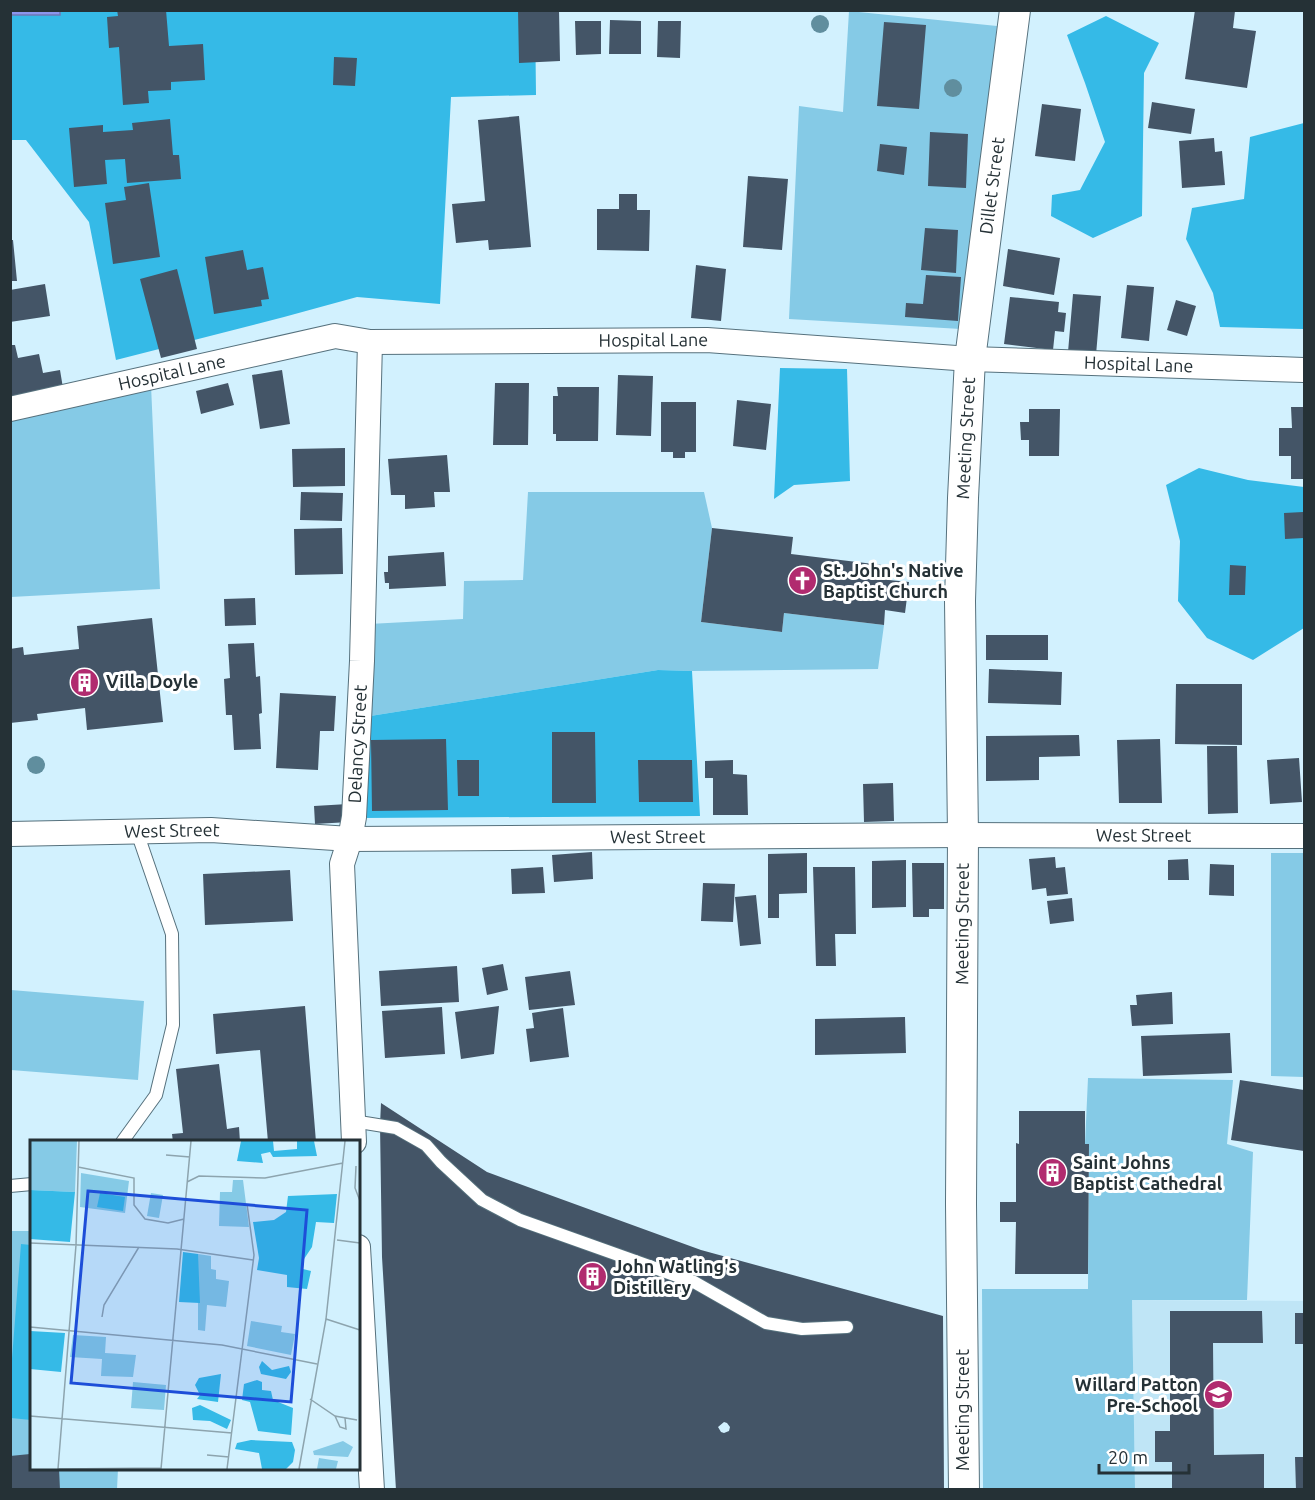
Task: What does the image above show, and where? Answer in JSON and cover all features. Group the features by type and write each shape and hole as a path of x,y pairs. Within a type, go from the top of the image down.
{"street":[{"name":"Dillet Street","path":"970,359 1015,10"},
{"name":"Hospital Lane","path":"10,409 335,336 370,342 707,340 970,359 1305,370"},
{"name":"Delancy Street","path":"353,1131 342,864 354,817 362,662 370,342"},
{"name":"Meeting Street","path":"964,1490 961,1204 963,835 960,601 970,359"},
{"name":"West Street","path":"10,834 211,830 350,839 963,835 1305,836"},
{"path":"360,1282 372,1490"}],"lane":[{"path":"123,1140 156,1095 174,1025 172,934 137,832"},
{"path":"353,1131 396,1128 426,1145 482,1200 520,1220 693,1282 765,1323 802,1329 847,1327"},
{"path":"10,1186 30,1184"}],"shaded area":[{"path":"10,11 535,11 536,95 451,97 440,304 357,297 116,360 89,222 26,140 11,140"},
{"path":"10,11 60,11 60,15 11,15"},
{"path":"849,11 997,26 961,329 789,319 799,106 843,112"},
{"path":"1106,16 1159,43 1144,73 1142,216 1093,238 1051,216 1052,195 1080,190 1105,142 1067,35"},
{"path":"1304,123 1304,329 1220,327 1213,293 1186,239 1192,208 1244,199 1250,137"},
{"path":"780,368 847,369 850,481 794,485 774,499"},
{"path":"151,385 160,589 11,597 11,416"},
{"path":"1199,468 1248,480 1304,487 1304,628 1253,660 1207,638 1178,601 1180,541 1166,485"},
{"path":"528,492 704,492 712,528 701,622 782,632 784,613 884,625 878,669 658,670 364,717 369,624 463,619 464,581 523,580"},
{"path":"658,670 692,671 700,816 362,818 364,717"},
{"path":"1271,853 1304,853 1304,1077 1271,1076"},
{"path":"11,990 144,1001 138,1080 11,1070"},
{"path":"1088,1078 1233,1080 1227,1144 1253,1152 1247,1300 1132,1300 1135,1489 983,1489 982,1289 1088,1289 1089,1144 1085,1144"},
{"path":"10,1231 30,1231 30,1470 118,1470 117,1489 11,1489"},
{"path":"21,1244 30,1245 30,1420 11,1418 11,1371"},
{"name":"Willard Patton Pre-School","path":"1132,1300 1304,1301 1304,1489 1135,1489"}],"building":[{"path":"117,10 166,10 169,46 203,44 205,80 171,82 171,90 148,91 149,103 123,105 119,47 109,48 107,17 118,16"},
{"path":"518,10 559,10 560,61 519,63"},
{"path":"1195,10 1235,11 1233,28 1256,31 1247,88 1185,79"},
{"path":"610,20 641,21 641,54 609,54"},
{"path":"575,21 601,21 601,54 576,55"},
{"path":"658,21 681,21 680,58 657,57"},
{"path":"884,22 926,25 919,109 877,106"},
{"path":"334,57 357,58 355,86 333,85"},
{"path":"1152,102 1195,109 1191,134 1148,128"},
{"path":"1042,104 1081,109 1075,161 1035,156"},
{"path":"519,116 531,247 489,250 488,240 456,243 452,204 485,201 478,120"},
{"path":"170,119 173,155 179,155 181,179 127,183 125,159 105,160 107,184 74,187 69,128 103,125 103,132 133,130 132,123"},
{"path":"930,132 968,134 966,188 928,186"},
{"path":"1214,138 1215,152 1222,151 1225,185 1182,188 1179,141"},
{"path":"880,144 907,147 904,175 877,171"},
{"path":"748,176 788,179 782,250 743,247"},
{"path":"149,183 160,257 113,264 105,203 126,200 124,187"},
{"path":"619,194 637,194 637,210 650,210 649,251 597,250 597,209 619,209"},
{"path":"925,228 958,230 956,273 921,270"},
{"path":"10,240 13,240 17,281 10,281"},
{"path":"1008,249 1060,258 1054,295 1003,286"},
{"path":"243,250 247,270 263,267 269,299 261,300 262,306 214,314 205,257"},
{"path":"696,265 726,269 721,321 691,318"},
{"path":"177,269 197,349 161,358 140,279"},
{"path":"926,275 961,277 958,321 905,317 906,303 923,304"},
{"path":"45,284 50,316 10,322 10,290"},
{"path":"1127,285 1154,287 1149,341 1121,338"},
{"path":"1073,294 1101,296 1096,355 1068,352"},
{"path":"1010,297 1059,302 1058,312 1066,313 1064,332 1055,331 1053,350 1004,344"},
{"path":"1176,300 1196,306 1187,336 1167,330"},
{"path":"10,345 15,345 18,358 39,354 43,373 60,370 63,388 10,398"},
{"path":"282,370 290,424 260,429 252,375"},
{"path":"618,375 653,376 651,436 616,435"},
{"path":"228,383 234,405 201,414 196,391"},
{"path":"495,383 529,383 528,445 493,445"},
{"path":"557,387 599,387 598,441 556,441 556,434 553,434 553,396 558,396"},
{"path":"737,400 771,404 766,450 733,446"},
{"path":"661,402 696,402 696,452 685,452 685,458 673,458 673,452 661,452"},
{"path":"1291,407 1304,407 1304,479 1291,479 1291,456 1279,456 1279,428 1292,428"},
{"path":"1029,409 1060,409 1059,456 1029,456 1029,440 1021,440 1020,422 1029,422"},
{"path":"345,448 345,486 293,487 292,449"},
{"path":"447,455 450,492 434,492 435,507 405,509 405,495 391,495 388,459"},
{"path":"301,492 343,493 342,521 300,520"},
{"path":"1303,512 1304,538 1285,539 1284,513"},
{"path":"342,528 343,574 295,575 294,529"},
{"name":"St. John's Native Baptist Church","path":"712,528 793,537 791,554 890,566 889,580 909,582 905,613 885,610 884,625 784,613 782,632 701,622"},
{"path":"444,552 446,586 389,589 389,583 385,583 384,572 388,572 388,556"},
{"path":"1230,565 1246,566 1245,595 1229,595"},
{"path":"255,598 256,625 225,626 224,599"},
{"name":"Villa Doyle","path":"152,618 163,722 87,730 85,708 37,714 38,720 10,723 10,649 23,647 24,655 79,649 77,626"},
{"path":"986,635 1048,635 1048,660 986,660"},
{"path":"254,643 256,677 260,676 261,749 234,750 232,715 226,715 224,679 230,678 228,644"},
{"path":"989,669 1062,672 1061,705 988,703"},
{"path":"1176,684 1242,684 1242,745 1175,744"},
{"path":"280,693 336,696 334,731 320,731 318,770 276,768"},
{"path":"552,732 595,732 596,803 552,803"},
{"path":"1079,735 1080,756 1039,757 1039,780 986,781 986,736"},
{"path":"446,739 448,810 372,811 371,740"},
{"path":"1160,739 1162,803 1119,803 1117,740"},
{"path":"1207,746 1237,746 1238,813 1208,814"},
{"path":"1299,758 1302,802 1270,804 1267,760"},
{"path":"457,760 479,760 479,796 458,796"},
{"path":"638,760 692,760 693,802 639,802"},
{"path":"733,760 733,774 747,775 748,815 713,815 713,778 705,778 705,761"},
{"path":"893,783 894,821 864,822 863,784"},
{"path":"348,804 349,822 315,824 314,806"},
{"path":"592,852 593,879 554,882 552,855"},
{"path":"807,853 807,893 779,894 779,918 768,918 768,854"},
{"path":"1055,857 1056,868 1065,867 1068,894 1047,896 1046,888 1032,890 1029,859"},
{"path":"1188,859 1189,880 1168,880 1168,860"},
{"path":"906,860 906,907 872,908 872,861"},
{"path":"912,863 944,863 944,909 929,909 929,917 913,917"},
{"path":"1210,864 1234,865 1234,896 1209,895"},
{"path":"543,867 545,893 512,894 511,869"},
{"path":"813,867 855,867 856,934 835,934 836,966 816,966"},
{"path":"290,870 293,921 205,925 203,874"},
{"path":"703,883 735,884 733,922 701,921"},
{"path":"756,895 761,944 740,946 735,897"},
{"path":"1072,898 1074,921 1050,924 1047,901"},
{"path":"503,964 508,990 487,995 482,968"},
{"path":"457,966 459,1002 381,1006 379,971"},
{"path":"570,971 575,1005 529,1010 525,977"},
{"path":"1172,992 1173,1024 1132,1026 1130,1005 1137,1005 1136,995"},
{"path":"305,1006 316,1140 268,1140 260,1050 216,1054 213,1014"},
{"path":"499,1006 494,1054 461,1059 455,1012"},
{"path":"442,1007 445,1054 385,1058 382,1011"},
{"path":"563,1008 569,1057 530,1062 526,1029 534,1028 532,1013"},
{"path":"905,1017 906,1053 815,1055 815,1019"},
{"path":"1230,1033 1232,1073 1143,1076 1141,1036"},
{"path":"219,1064 227,1129 239,1127 240,1140 173,1140 172,1134 183,1133 176,1069"},
{"path":"1240,1080 1304,1090 1304,1151 1231,1140"},
{"name":"John Watling's Distillery","path":"381,1103 487,1172 701,1250 943,1316 944,1490 396,1490 382,1257","holes":["724,1422 730,1427 729,1431 721,1432 718,1427"]},
{"name":"Saint Johns Baptist Cathedral","path":"1019,1111 1085,1111 1085,1144 1089,1144 1088,1274 1015,1274 1016,1222 1000,1222 1000,1202 1016,1202 1016,1143 1019,1144"},
{"path":"1170,1311 1262,1311 1263,1343 1213,1343 1214,1455 1264,1454 1264,1490 1172,1490 1172,1462 1155,1462 1155,1431 1170,1431"},
{"path":"1295,1313 1304,1313 1304,1344 1295,1344"},
{"path":"30,1454 30,1470 59,1470 60,1490 10,1490 10,1456"},
{"path":"1295,1457 1304,1457 1304,1490 1296,1490"}],"place":[{"name":"St. John's Native Baptist Church","path":"802,581"},
{"name":"Villa Doyle","path":"85,682"},
{"name":"Saint Johns Baptist Cathedral","path":"1052,1173"},
{"name":"John Watling's Distillery","path":"592,1277"},
{"name":"Willard Patton Pre-School","path":"1219,1395"}]}
